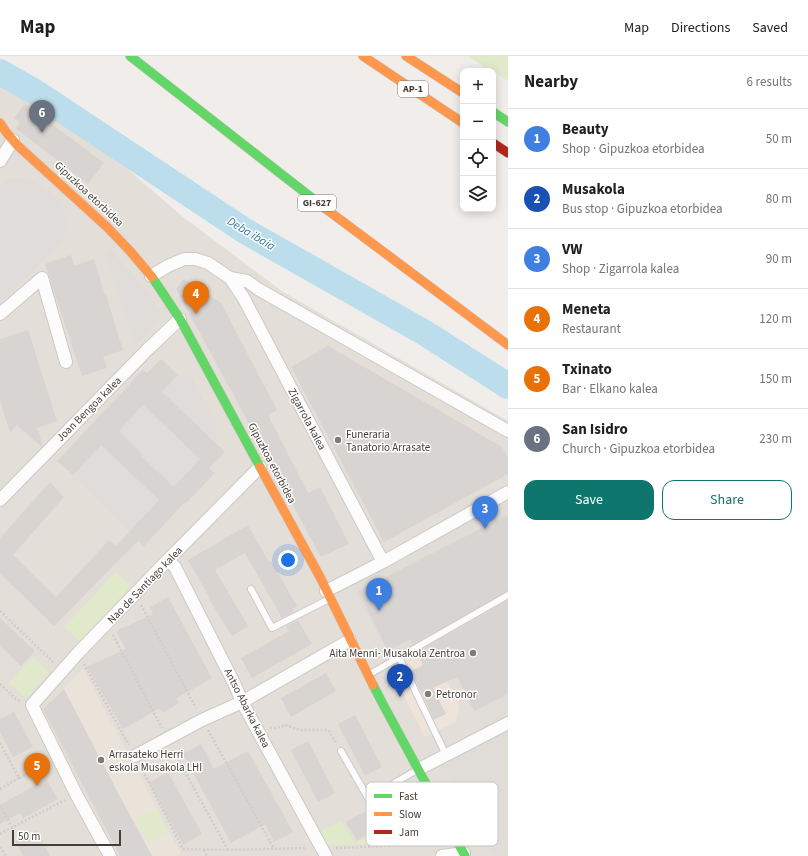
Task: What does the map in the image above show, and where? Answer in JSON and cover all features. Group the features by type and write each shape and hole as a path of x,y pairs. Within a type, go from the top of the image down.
{"main road":[{"name":"GI-627","path":"130,56 329,212 508,346"},
{"name":"AP-1","path":"363,56 460,121"},
{"name":"AP-1","path":"406,56 460,91"},
{"path":"496,114 508,122"},
{"name":"Gipuzkoa etorbidea","path":"0,123 13,140 107,227 130,251 151,276 180,319 328,595 350,640 425,782"},
{"path":"496,145 508,153"},
{"name":"Gipuzkoa etorbidea","path":"459,846 464,855"}],"street":[{"path":"0,161 13,140"},
{"name":"Zigarrola kalea","path":"151,276 184,259 195,259 208,263 230,278 243,297 382,562"},
{"path":"0,314 42,278 66,362"},
{"name":"Zigarrola kalea","path":"230,278 247,281 258,289 508,431"},
{"name":"Joan Bengoa kalea","path":"0,500 138,359 180,319"},
{"name":"Nao de Santiago kalea","path":"32,705 78,653 260,467"},
{"path":"328,595 382,562 508,492"},
{"name":"Antso Abarka kalea","path":"168,560 185,588 235,685 242,702 324,852"},
{"path":"135,756 202,720 242,702 350,640"},
{"path":"32,705 76,794 110,856"},
{"path":"419,770 508,723"},
{"path":"442,856 464,855"}],"lane":[{"path":"251,589 272,628 328,595"},
{"path":"369,675 508,595"},
{"path":"399,657 446,755"},
{"path":"341,751 366,795"},
{"path":"397,782 419,770"}],"path":[{"path":"0,611 62,671"},
{"path":"107,623 163,729"},
{"path":"79,668 84,663 135,756 183,849 324,852 412,846"},
{"path":"0,684 16,699 32,705"},
{"path":"259,733 270,728 277,728 285,725 300,730 328,730 341,751"},
{"path":"202,734 208,731"},
{"path":"0,743 20,778"},
{"path":"172,748 228,850"},
{"path":"0,789 49,763"},
{"path":"0,834 76,794"},
{"path":"0,805 12,827"},
{"path":"442,846 446,856"},
{"path":"0,847 6,856"},
{"path":"204,850 206,856"}],"shaded area":[{"path":"0,81 104,149 183,217 283,292 508,421 508,856 0,856"},
{"path":"26,177 62,200 68,237 0,302 0,187 8,179"},
{"path":"110,249 151,296 161,313 145,337 135,345 105,255"},
{"path":"190,373 217,433 215,443 162,392 178,375"},
{"path":"142,406 147,408 200,459 174,487 147,462 143,455 119,431"},
{"path":"101,445 159,500 129,532 73,475"},
{"path":"508,502 508,856 493,856 488,846 498,846 498,782 454,782 445,766 488,738 435,632 390,655 350,585"},
{"name":"Petronor","path":"428,645 459,706 456,722 425,737 388,666"},
{"name":"Arrasateko Herri eskola Musakola LHI","path":"83,669 181,853 175,856 120,856 43,709"}],"green space":[{"path":"467,56 508,56 508,81 496,74 496,68 486,68"},
{"path":"116,572 131,586 80,641 64,627"},
{"path":"33,657 49,672 26,698 9,683"},
{"path":"157,808 169,832 148,843 136,819"},
{"path":"341,821 355,843 366,837 366,844 327,845 321,831"}],"building":[{"path":"25,104 104,163 88,184 16,128 20,123 14,118"},
{"path":"71,255 74,266 94,259 123,350 103,357 107,368 82,376 45,264"},
{"path":"184,279 221,303 277,410 268,415 308,493 320,487 349,544 321,557 176,289"},
{"path":"28,330 57,421 37,428 43,446 42,447 17,425 10,432 0,401 0,339"},
{"path":"328,346 502,447 508,457 508,474 384,542 291,367"},
{"path":"161,359 178,375 162,392 225,452 209,468 215,473 186,503 185,502 144,546 138,541 54,626 0,573 0,538 50,482 64,497 13,555 56,597 109,540 116,546 159,500 101,445 73,475 56,460 58,460 143,370 147,373","holes":["143,405 200,459 174,487 142,457 143,455 119,431"]},
{"path":"508,515 508,591 413,644 410,639 388,651 358,591"},
{"path":"248,525 297,606 292,609 294,612 282,618 245,553 215,570 248,626 232,636 208,598 209,597 188,560"},
{"path":"168,597 212,678 177,698 179,703 163,713 160,708 123,729 87,667 126,649 116,631 153,614 150,607"},
{"path":"508,600 508,694 474,711 457,677 433,688 446,714 434,720 411,671 423,665 417,652"},
{"path":"0,618 35,651 21,666 0,646"},
{"path":"298,620 312,644 252,678 241,658 289,631 286,626"},
{"path":"326,673 336,691 291,717 281,698"},
{"path":"64,689 152,856 120,856 43,709"},
{"path":"14,712 33,747 13,757 0,732 0,719"},
{"path":"355,715 382,767 365,776 338,724"},
{"path":"308,741 335,793 318,802 291,750"},
{"path":"201,744 214,769 248,751 293,832 274,842 265,824 231,843 183,754"},
{"path":"168,772 202,834 183,845 149,783"},
{"path":"46,779 58,799 23,818 20,813 0,824 0,805"},
{"path":"366,811 366,835 357,841 346,822"},
{"path":"37,830 50,856 23,856 15,841"}],"waterway":[{"name":"Deba ibaia","path":"0,72 35,92 245,231 425,333 508,386"}],"traffic: fast":[{"path":"130,56 326,209"},
{"path":"496,114 508,122"},
{"path":"152,277 180,319 260,467"},
{"path":"373,685 425,782"},
{"path":"460,846 465,856"}],"traffic: slow":[{"path":"363,56 460,121"},
{"path":"406,56 460,91"},
{"path":"0,123 17,145 107,227 152,277"},
{"path":"326,209 508,345"},
{"path":"260,467 320,577 373,685"}],"traffic: jam":[{"path":"496,145 508,153"}],"place":[{"name":"San Isidro","path":"42,133"},
{"name":"Meneta","path":"196,314"},
{"name":"Funeraria Tanatorio Arrasate","path":"338,440"},
{"name":"VW","path":"485,529"},
{"name":"Beauty","path":"379,611"},
{"name":"Aita Menni- Musakola Zentroa","path":"473,653"},
{"name":"Petronor","path":"428,694"},
{"name":"Musakola","path":"400,697"},
{"name":"Arrasateko Herri eskola Musakola LHI","path":"101,760"},
{"name":"Txinato","path":"37,786"}]}
